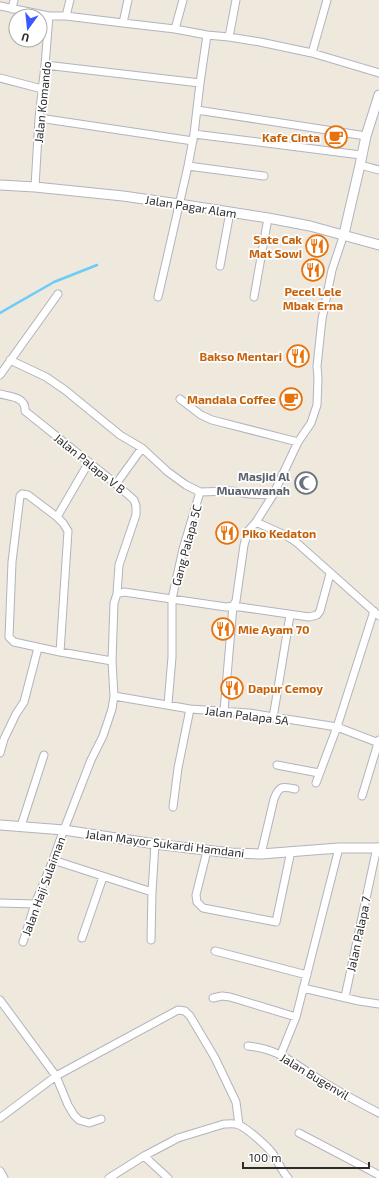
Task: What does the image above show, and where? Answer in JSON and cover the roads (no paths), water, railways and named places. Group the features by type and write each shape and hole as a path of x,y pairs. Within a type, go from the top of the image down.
{"street":[{"path":"66,16 70,0"},
{"path":"123,22 128,0"},
{"path":"175,29 183,0"},
{"path":"229,37 236,0"},
{"path":"312,53 327,0"},
{"path":"49,16 66,16 123,22 260,42 312,53 379,73"},
{"name":"Jalan Komando","path":"35,187 39,118 46,65 49,16"},
{"path":"158,297 194,137 207,35"},
{"path":"46,65 200,83"},
{"path":"0,78 42,89"},
{"path":"224,711 233,606 236,601 244,545 248,531 256,522 273,495 298,442 310,423 317,405 317,366 322,318 332,270 344,234 366,136 379,95"},
{"path":"197,110 366,136"},
{"path":"39,118 194,137 362,155"},
{"path":"360,165 379,170"},
{"path":"188,166 264,176"},
{"name":"Jalan Pagar Alam","path":"0,185 123,196 268,218 344,234 379,245"},
{"path":"220,266 230,212"},
{"path":"254,297 268,218"},
{"path":"0,374 58,294"},
{"path":"0,360 46,377 65,390 120,435 142,448 168,472 186,485 200,492 232,492 273,495"},
{"name":"Jalan Palapa V B","path":"0,394 18,398 24,402 26,407 25,411 134,500 136,506 136,516 119,565 117,594"},
{"path":"180,399 201,415 212,420 298,442"},
{"path":"116,484 142,448"},
{"path":"57,517 89,462"},
{"name":"Gang Palapa 5C","path":"168,704 172,657 172,599 183,549 200,492"},
{"path":"60,652 68,531 57,517 28,495 22,494 20,496 12,562 9,637 14,642 38,648 112,662"},
{"path":"256,522 292,539 376,614 316,783"},
{"path":"117,594 124,592 226,607 233,606 309,617 317,615 320,611 330,574"},
{"name":"Jalan Haji Sulaiman","path":"23,942 35,904 112,709 114,696 112,662 114,603 117,594"},
{"path":"273,718 290,615"},
{"path":"0,753 2,738 24,702 38,648"},
{"name":"Jalan Palapa 5A","path":"114,696 168,704 190,709 249,714 337,727 379,742"},
{"path":"173,807 178,768 190,709"},
{"path":"362,796 379,742"},
{"path":"21,826 44,755"},
{"path":"278,765 319,773"},
{"path":"261,854 277,792 283,787 295,790"},
{"name":"Jalan Mayor Sukardi Hamdani","path":"0,825 64,830 155,844 230,853 261,854 339,848 378,848"},
{"path":"150,940 155,844"},
{"path":"281,1054 296,1017 339,848"},
{"name":"Jalan Palapa 7","path":"345,997 378,848"},
{"path":"207,851 196,895 197,902 203,908 276,922 291,851"},
{"path":"53,860 152,892"},
{"path":"82,938 103,877"},
{"path":"0,903 35,904"},
{"path":"215,951 307,975"},
{"path":"303,988 379,1004"},
{"path":"213,998 222,996 230,997 296,1017"},
{"path":"0,1000 56,1076 68,1105 78,1120 89,1123 101,1118"},
{"path":"0,1118 56,1076 178,1010 185,1010 215,1058 236,1102 239,1125"},
{"name":"Jalan Bugenvil","path":"248,1046 267,1049 281,1054 318,1079 379,1113"},
{"path":"109,1178 144,1156 178,1138 224,1124 239,1125 257,1139 271,1152 282,1172 288,1178"},
{"path":"299,1133 379,1175"},
{"path":"144,1156 168,1178"},
{"path":"0,1171 4,1178"}],"waterway":[{"path":"0,313 54,282 97,265"}],"place":[{"name":"Kafe Cinta","path":"336,137"},
{"name":"Sate Cak Mat Sowi","path":"317,246"},
{"name":"Pecel Lele Mbak Erna","path":"313,270"},
{"name":"Bakso Mentari","path":"298,356"},
{"name":"Mandala Coffee","path":"291,399"},
{"name":"Masjid Al Muawwanah","path":"306,483"},
{"name":"Piko Kedaton","path":"227,533"},
{"name":"Mie Ayam 70","path":"223,629"},
{"name":"Dapur Cemoy","path":"232,688"}]}
